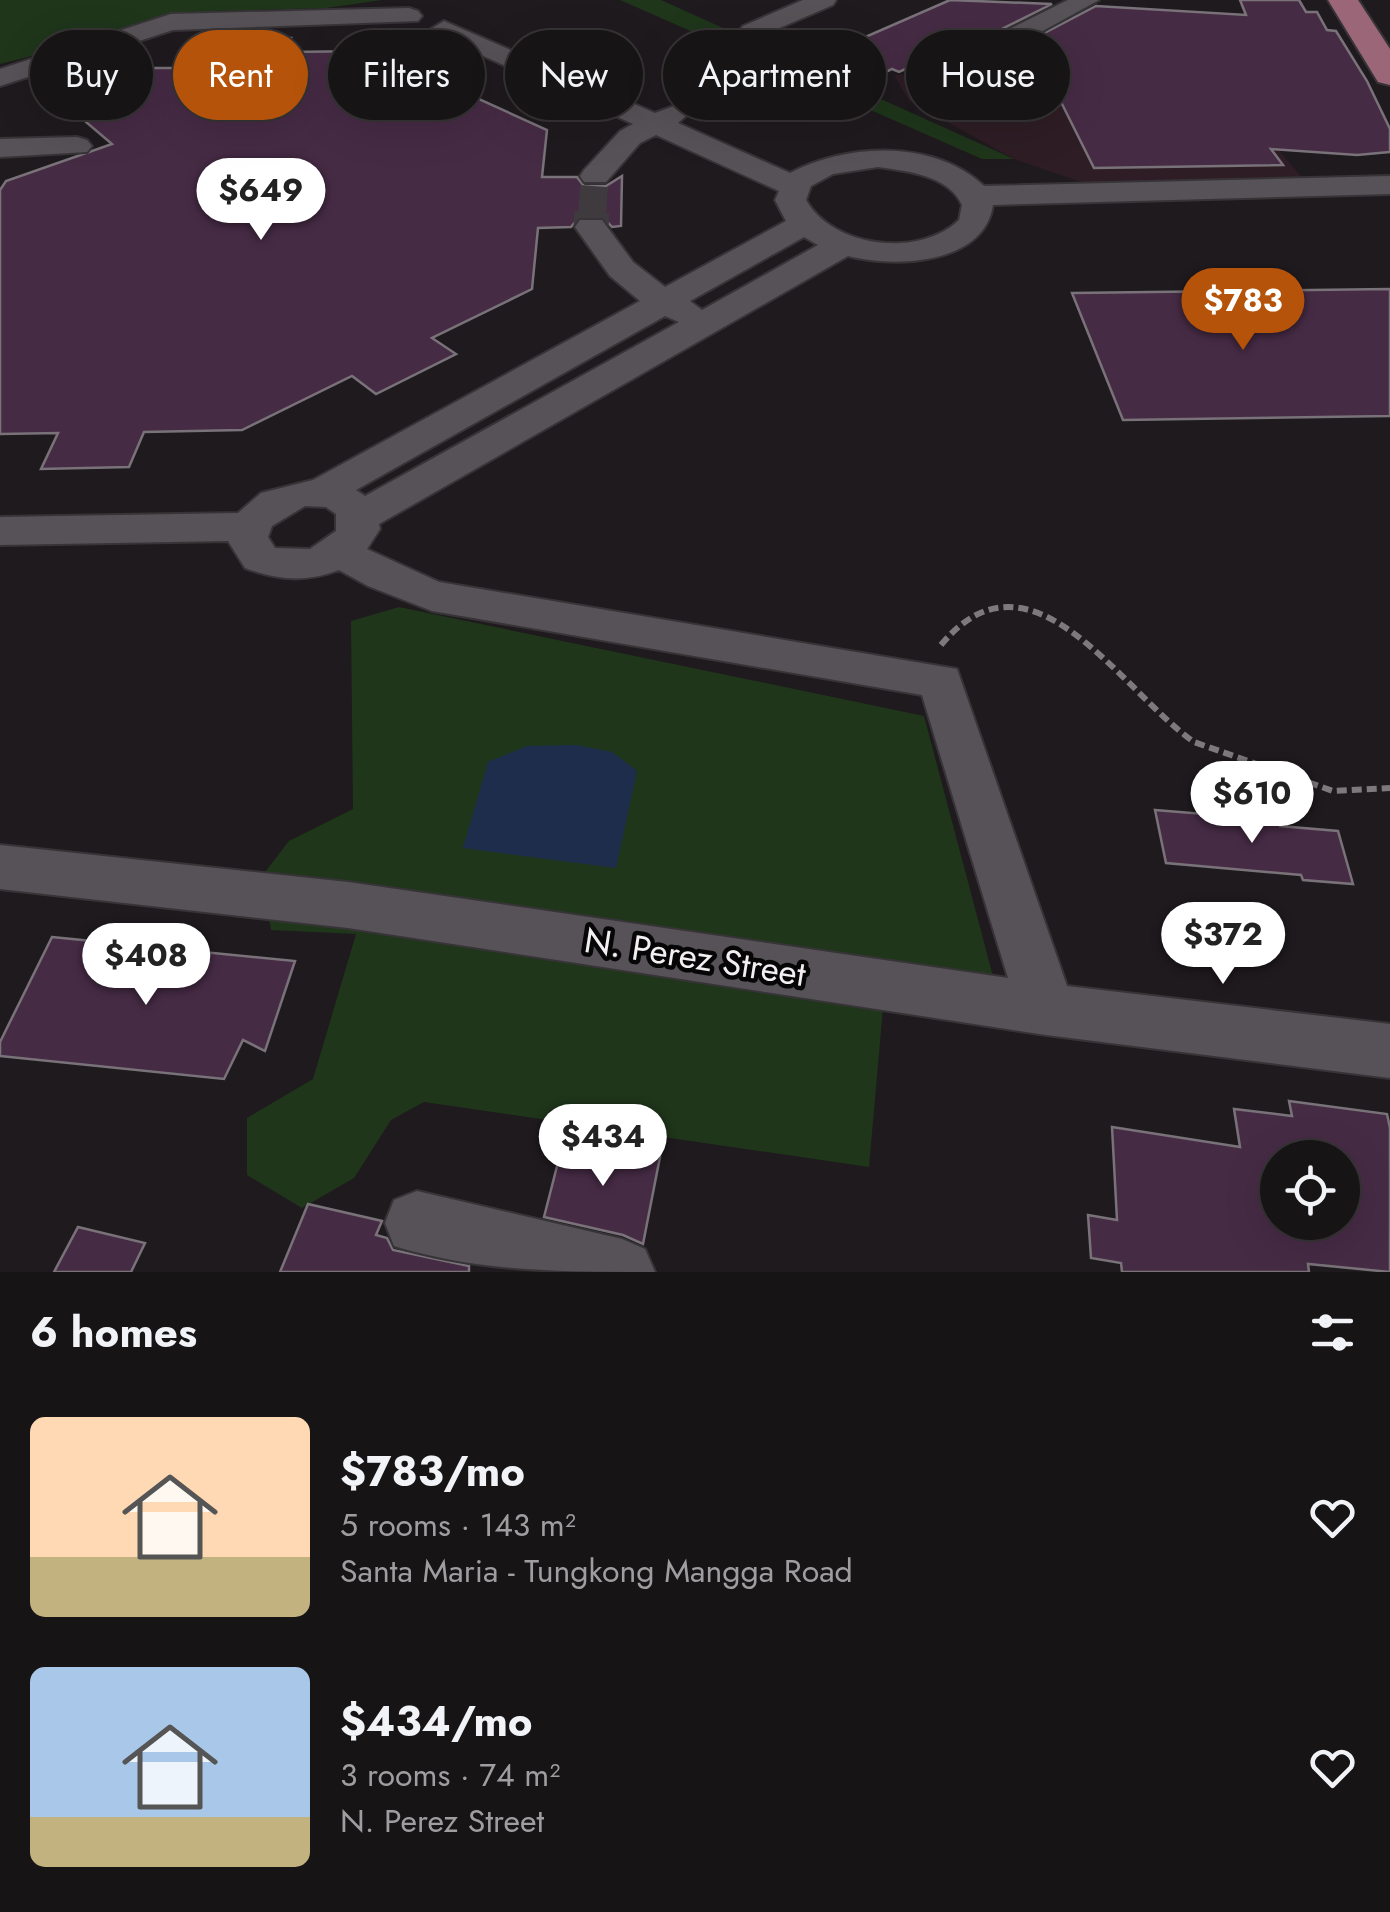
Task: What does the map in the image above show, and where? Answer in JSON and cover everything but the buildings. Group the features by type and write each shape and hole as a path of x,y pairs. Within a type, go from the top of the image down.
{"main road":[{"path":"1343,0 1390,76"}],"street":[{"path":"754,30 824,0"},
{"path":"1028,30 1087,0"},
{"path":"0,78 171,22 409,16 417,27 460,16 663,99"},
{"path":"460,16 654,124 794,186"},
{"path":"596,176 630,138 663,119"},
{"path":"712,120 753,138"},
{"path":"0,148 77,146"},
{"path":"788,152 822,167"},
{"path":"878,158 938,170 960,182 976,204 972,226 932,248 904,252 843,245 802,225 792,212 794,186 822,167 878,158"},
{"path":"976,204 1390,185"},
{"path":"976,204 1390,204"},
{"path":"321,493 802,225"},
{"path":"591,227 616,267 664,302 705,322"},
{"path":"843,245 705,322 350,535 308,565 274,564 251,549 247,538 250,527 270,505 304,493 321,493 346,500 350,535 383,576 432,596 941,681 1046,1009"},
{"path":"0,531 250,527"},
{"name":"N. Perez Street","path":"0,867 348,904 1046,1009 1390,1052"},
{"path":"417,1223 622,1272"}],"path":[{"path":"941,681 942,642 960,622 994,604 1036,610 1098,652 1174,728 1194,742 1333,791 1390,788"}],"shaded area":[{"path":"1070,32 1101,44 1240,47 1281,153 1304,180 1084,183 1014,159 943,120 1070,120"},
{"path":"906,74 906,96 894,75"}],"green space":[{"path":"0,0 382,0 326,8 212,11 136,30 30,30 30,56 0,64"},
{"path":"620,0 661,0 728,30 688,30"},
{"path":"886,101 906,110 906,120 927,120 1014,159 982,159 886,117"},
{"path":"399,607 924,716 994,980 887,962 869,1167 424,1102 391,1120 354,1178 302,1208 247,1175 247,1118 313,1079 356,934 271,930 262,876 289,841 353,809 351,621"}],"water":[{"path":"576,745 612,752 637,771 616,868 463,848 488,762 527,746"}],"tunnel":[{"path":"592,214 595,176"},
{"path":"591,227 592,212"}]}
